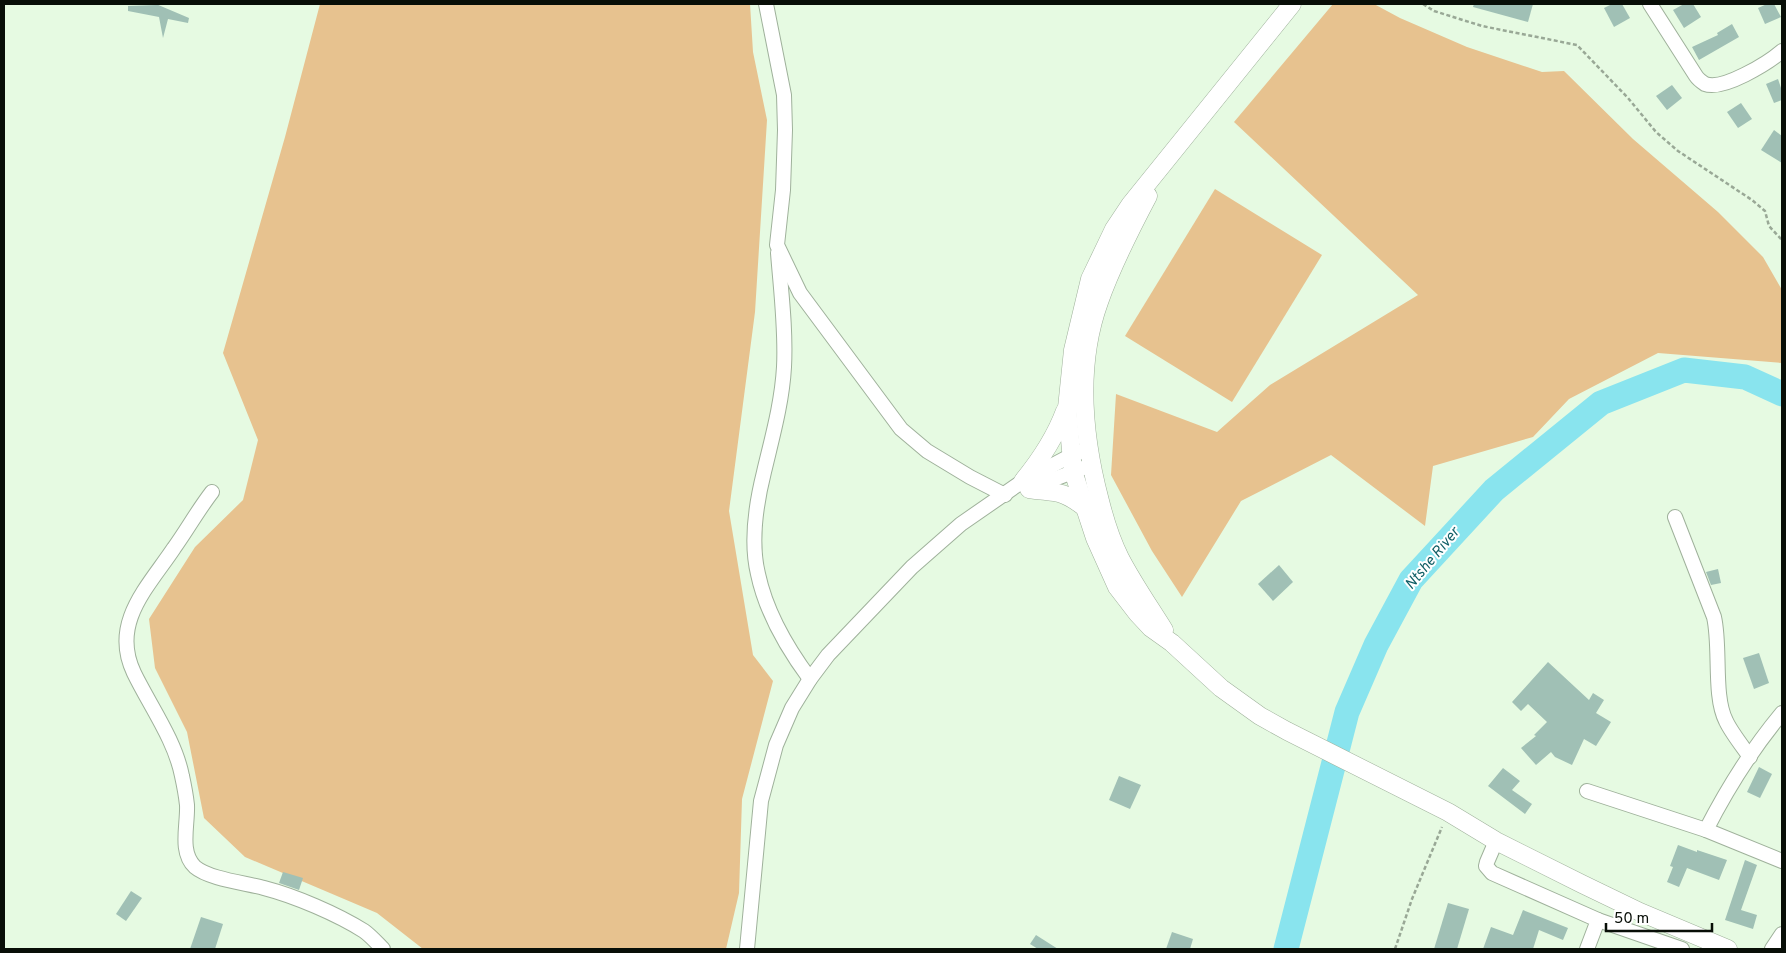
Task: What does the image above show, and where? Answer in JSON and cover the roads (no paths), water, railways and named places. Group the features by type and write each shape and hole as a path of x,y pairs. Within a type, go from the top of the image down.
{"street":[{"path":"766,4 784,95 783,190 777,245 784,321 784,368 779,404 758,502 754,542 757,573 767,605 795,658 810,679"},
{"path":"1292,4 1130,205 1114,229 1090,280 1073,350 1067,408 1071,464 1084,507 1105,563 1117,587 1151,628 1172,643 1221,688 1260,716 1448,812 1496,841 1640,912 1728,949"},
{"path":"1650,4 1696,76 1706,84 1718,84 1733,80 1773,59 1782,51"},
{"path":"1168,158 1123,244 1098,304 1086,366 1084,394 1089,457 1108,530 1120,558 1172,643"},
{"path":"777,245 800,293 901,429 927,451 970,477 1017,489 1056,491 1071,497 1084,507"},
{"path":"1017,489 1041,460 1067,408"},
{"path":"747,949 761,801 776,746 792,708 810,679 828,655 912,567 961,524 1017,489 1089,457"},
{"path":"212,492 137,602 126,636 127,649 133,670 174,750 181,773 187,804 186,844 188,858 196,868 210,874 264,888 334,916 365,932 383,949"},
{"path":"1676,517 1714,617 1717,630 1721,704 1726,721 1750,757"},
{"path":"1706,830 1724,795 1782,713"},
{"path":"1587,791 1706,830 1782,861"},
{"path":"1496,841 1486,866 1492,873 1598,920 1682,949"},
{"path":"1587,949 1598,920"},
{"path":"1772,949 1782,934"}],"waterway":[{"name":"Ntshe River","path":"1286,949 1347,712 1376,645 1411,580 1494,490 1601,403 1684,370 1745,377 1782,394"}]}
